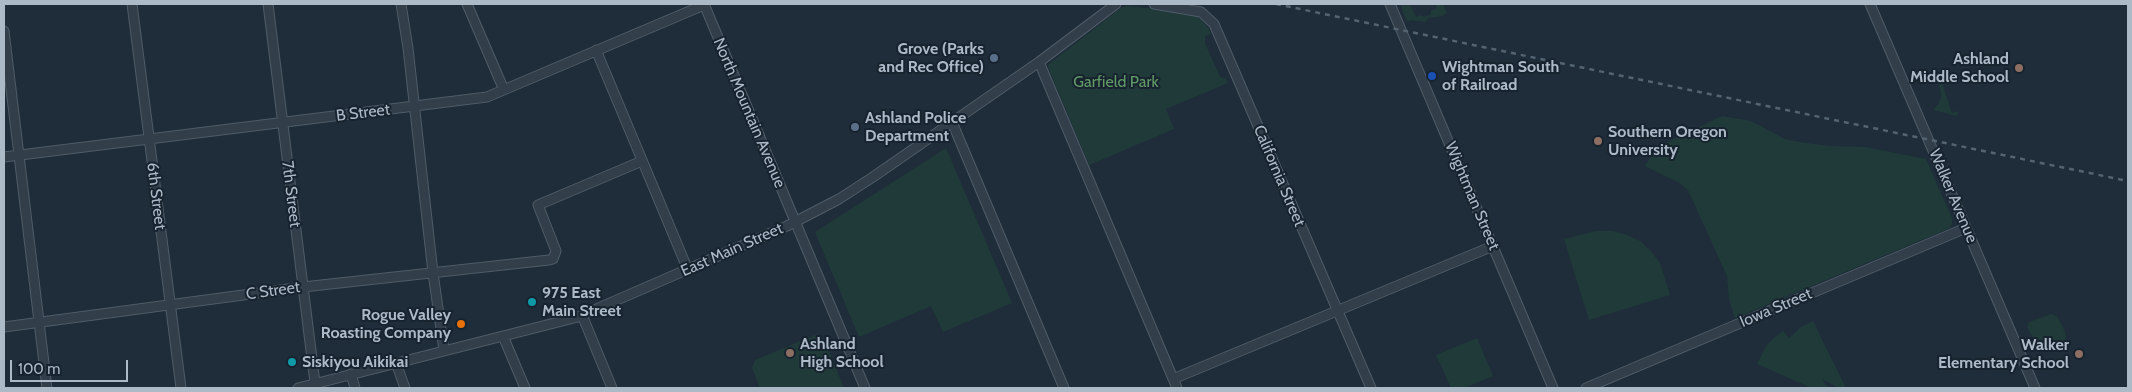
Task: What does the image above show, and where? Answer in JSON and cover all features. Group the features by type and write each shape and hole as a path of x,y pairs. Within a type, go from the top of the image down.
{"street":[{"name":"6th Street","path":"132,4 182,388"},
{"name":"7th Street","path":"268,4 316,383"},
{"path":"401,4 444,350"},
{"path":"467,4 504,90"},
{"name":"B Street","path":"4,157 487,97 704,4"},
{"name":"North Mountain Avenue","path":"704,4 865,388"},
{"name":"East Main Street","path":"298,388 582,316 795,222 854,189 1039,62 1116,4"},
{"name":"California Street","path":"1154,4 1201,12 1214,24 1371,388"},
{"name":"Wightman Street","path":"1390,4 1553,388"},
{"name":"Walker Avenue","path":"1870,4 2035,388"},
{"path":"4,31 47,388"},
{"path":"596,50 688,270"},
{"path":"1039,62 1177,388"},
{"path":"952,122 1064,388"},
{"name":"C Street","path":"4,327 303,287 542,261 554,258 556,251 538,205 642,161"},
{"name":"Iowa Street","path":"1586,388 1966,228"},
{"path":"1174,379 1493,246"},
{"path":"582,316 612,388"},
{"path":"503,336 526,388"},
{"path":"396,363 405,388"},
{"path":"351,374 355,388"}],"green space":[{"path":"1400,4 1410,4 1416,17 1421,15 1424,17 1431,14 1431,11 1437,8 1435,4 1443,4 1447,13 1442,16 1428,18 1426,22 1411,20 1407,22"},
{"name":"Garfield Park","path":"1126,6 1189,12 1198,17 1209,29 1211,34 1205,36 1205,43 1220,77 1226,79 1228,83 1166,109 1174,129 1089,165 1048,67 1049,64"},
{"path":"1945,75 1945,78 1941,80 1952,113 1958,111 1957,116 1933,110 1939,103 1941,95 1938,79"},
{"path":"1722,116 1751,121 1785,139 1799,142 1830,146 1865,147 1926,159 1952,218 1952,224 1950,228 1735,318 1729,300 1727,276 1688,190 1678,182 1645,166 1656,148"},
{"path":"946,148 1012,303 943,332 931,306 859,337 815,232"},
{"path":"1596,231 1613,231 1640,241 1660,263 1670,295 1589,320 1564,239"},
{"path":"2051,314 2057,316 2063,327 2065,340 2049,348 2039,349 2027,327 2029,322"},
{"path":"1813,321 1846,388 1839,388 1822,379 1828,388 1812,388 1757,364 1766,346 1783,331 1789,338 1801,327"},
{"path":"815,335 824,339 844,388 760,388 752,368 755,360"},
{"path":"1477,338 1493,376 1464,388 1451,388 1436,355"}],"railway":[{"path":"1276,4 2128,181"}],"place":[{"name":"Grove (Parks and Rec Office)","path":"994,58"},
{"name":"Ashland Middle School","path":"2019,68"},
{"name":"Wightman South of Railroad","path":"1432,76"},
{"name":"Ashland Police Department","path":"855,127"},
{"name":"Southern Oregon University","path":"1598,141"},
{"name":"975 East Main Street","path":"532,302"},
{"name":"Rogue Valley Roasting Company","path":"461,324"},
{"name":"Ashland High School","path":"790,353"},
{"name":"Walker Elementary School","path":"2079,354"},
{"name":"Siskiyou Aikikai","path":"292,362"}]}
